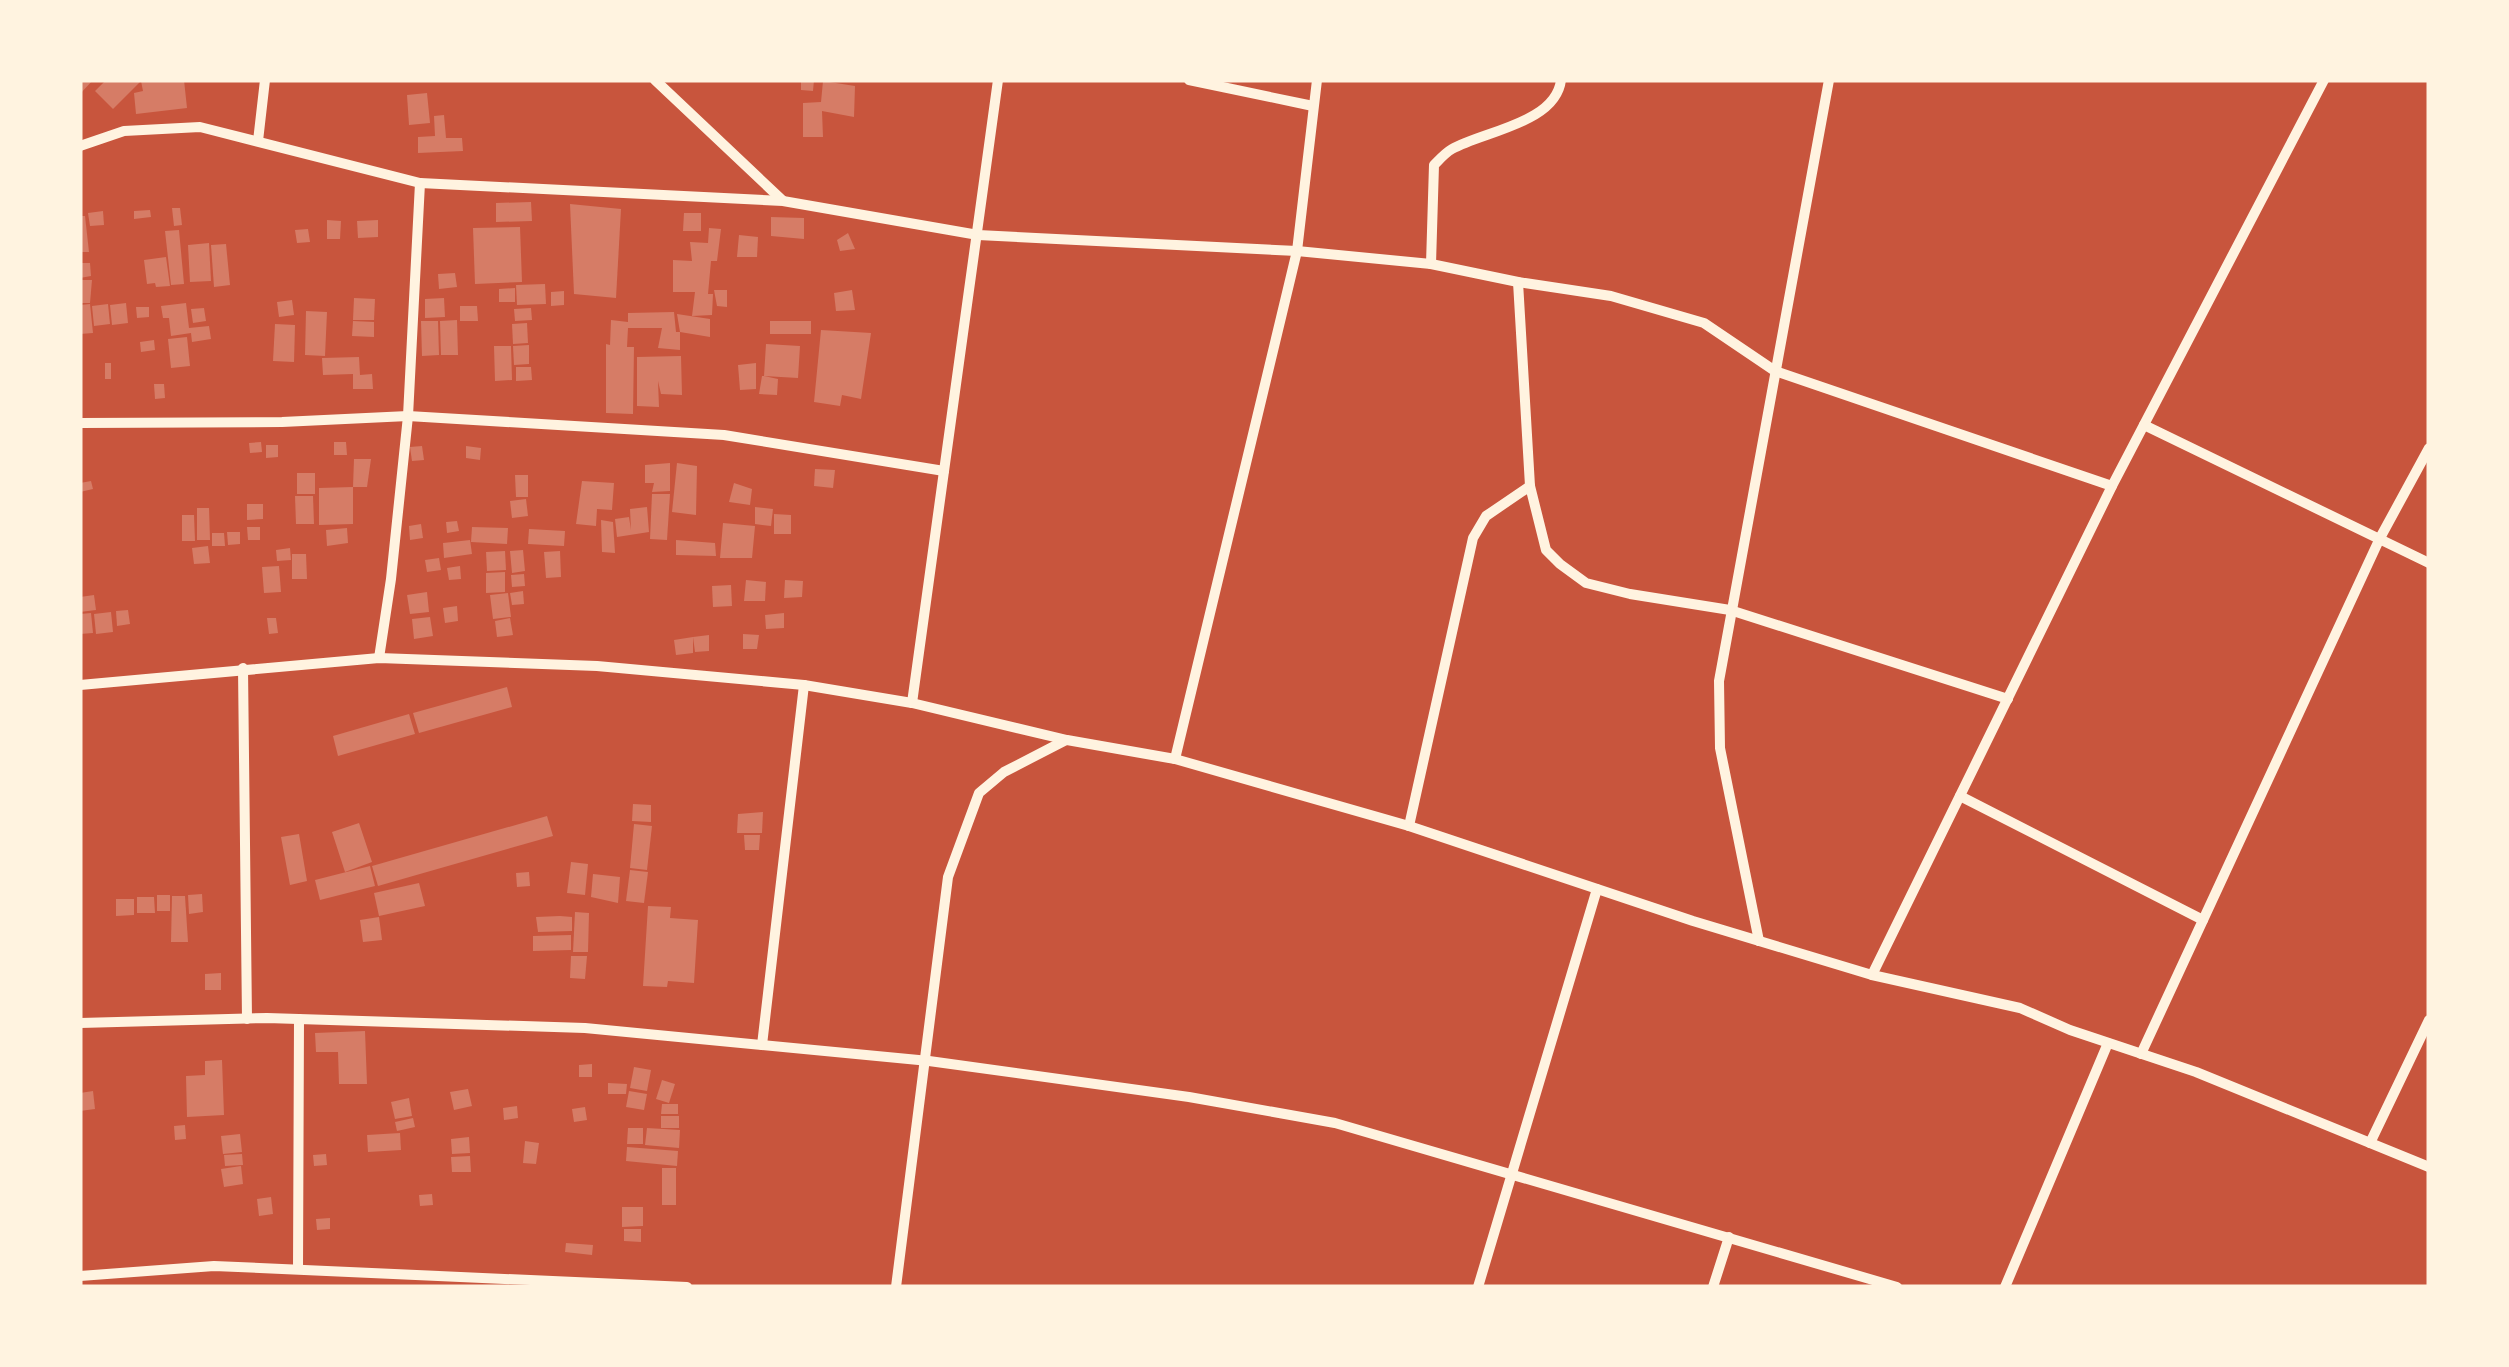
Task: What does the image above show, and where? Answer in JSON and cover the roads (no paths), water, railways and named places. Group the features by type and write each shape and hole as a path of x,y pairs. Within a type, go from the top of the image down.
{"street":[{"path":"258,141 265,80"},
{"path":"654,80 782,201"},
{"path":"912,702 998,80"},
{"path":"1189,80 1314,106"},
{"path":"1175,759 1297,251 1318,80"},
{"path":"1431,264 1434,165 1450,150 1543,112 1560,90 1561,80"},
{"path":"1759,941 1720,748 1719,681 1829,80"},
{"path":"1872,975 2112,486 2324,80"},
{"path":"80,146 124,130 200,127 420,182 782,201 978,236 1297,251 1431,264 1612,296 1704,323 1775,370 2112,486"},
{"path":"379,658 392,578 408,416 420,182"},
{"path":"1518,282 1530,486 1546,550 1560,564 1586,584 1730,610 2008,699"},
{"path":"80,423 282,422 408,416 724,434 944,471"},
{"path":"2144,425 2429,563"},
{"path":"2141,1054 2380,538 2429,448"},
{"path":"1409,826 1473,538 1486,516 1530,486"},
{"path":"80,685 379,658 598,666 804,684 912,702 1067,740 1175,759 1409,826 1872,975 2020,1008 2196,1072 2429,1167"},
{"path":"243,668 247,1018"},
{"path":"762,1045 804,684"},
{"path":"896,1287 948,877 979,793 1004,772 1067,740"},
{"path":"1960,796 2203,920"},
{"path":"1478,1287 1597,889"},
{"path":"80,1023 247,1018 585,1028 925,1060 1189,1097 1335,1123 1897,1287"},
{"path":"298,1019 298,1270"},
{"path":"2370,1143 2429,1020"},
{"path":"2005,1287 2108,1043"},
{"path":"1714,1287 1729,1237"},
{"path":"80,1276 214,1266 687,1287"},
{"path":"108,1274 108,1287"}]}
